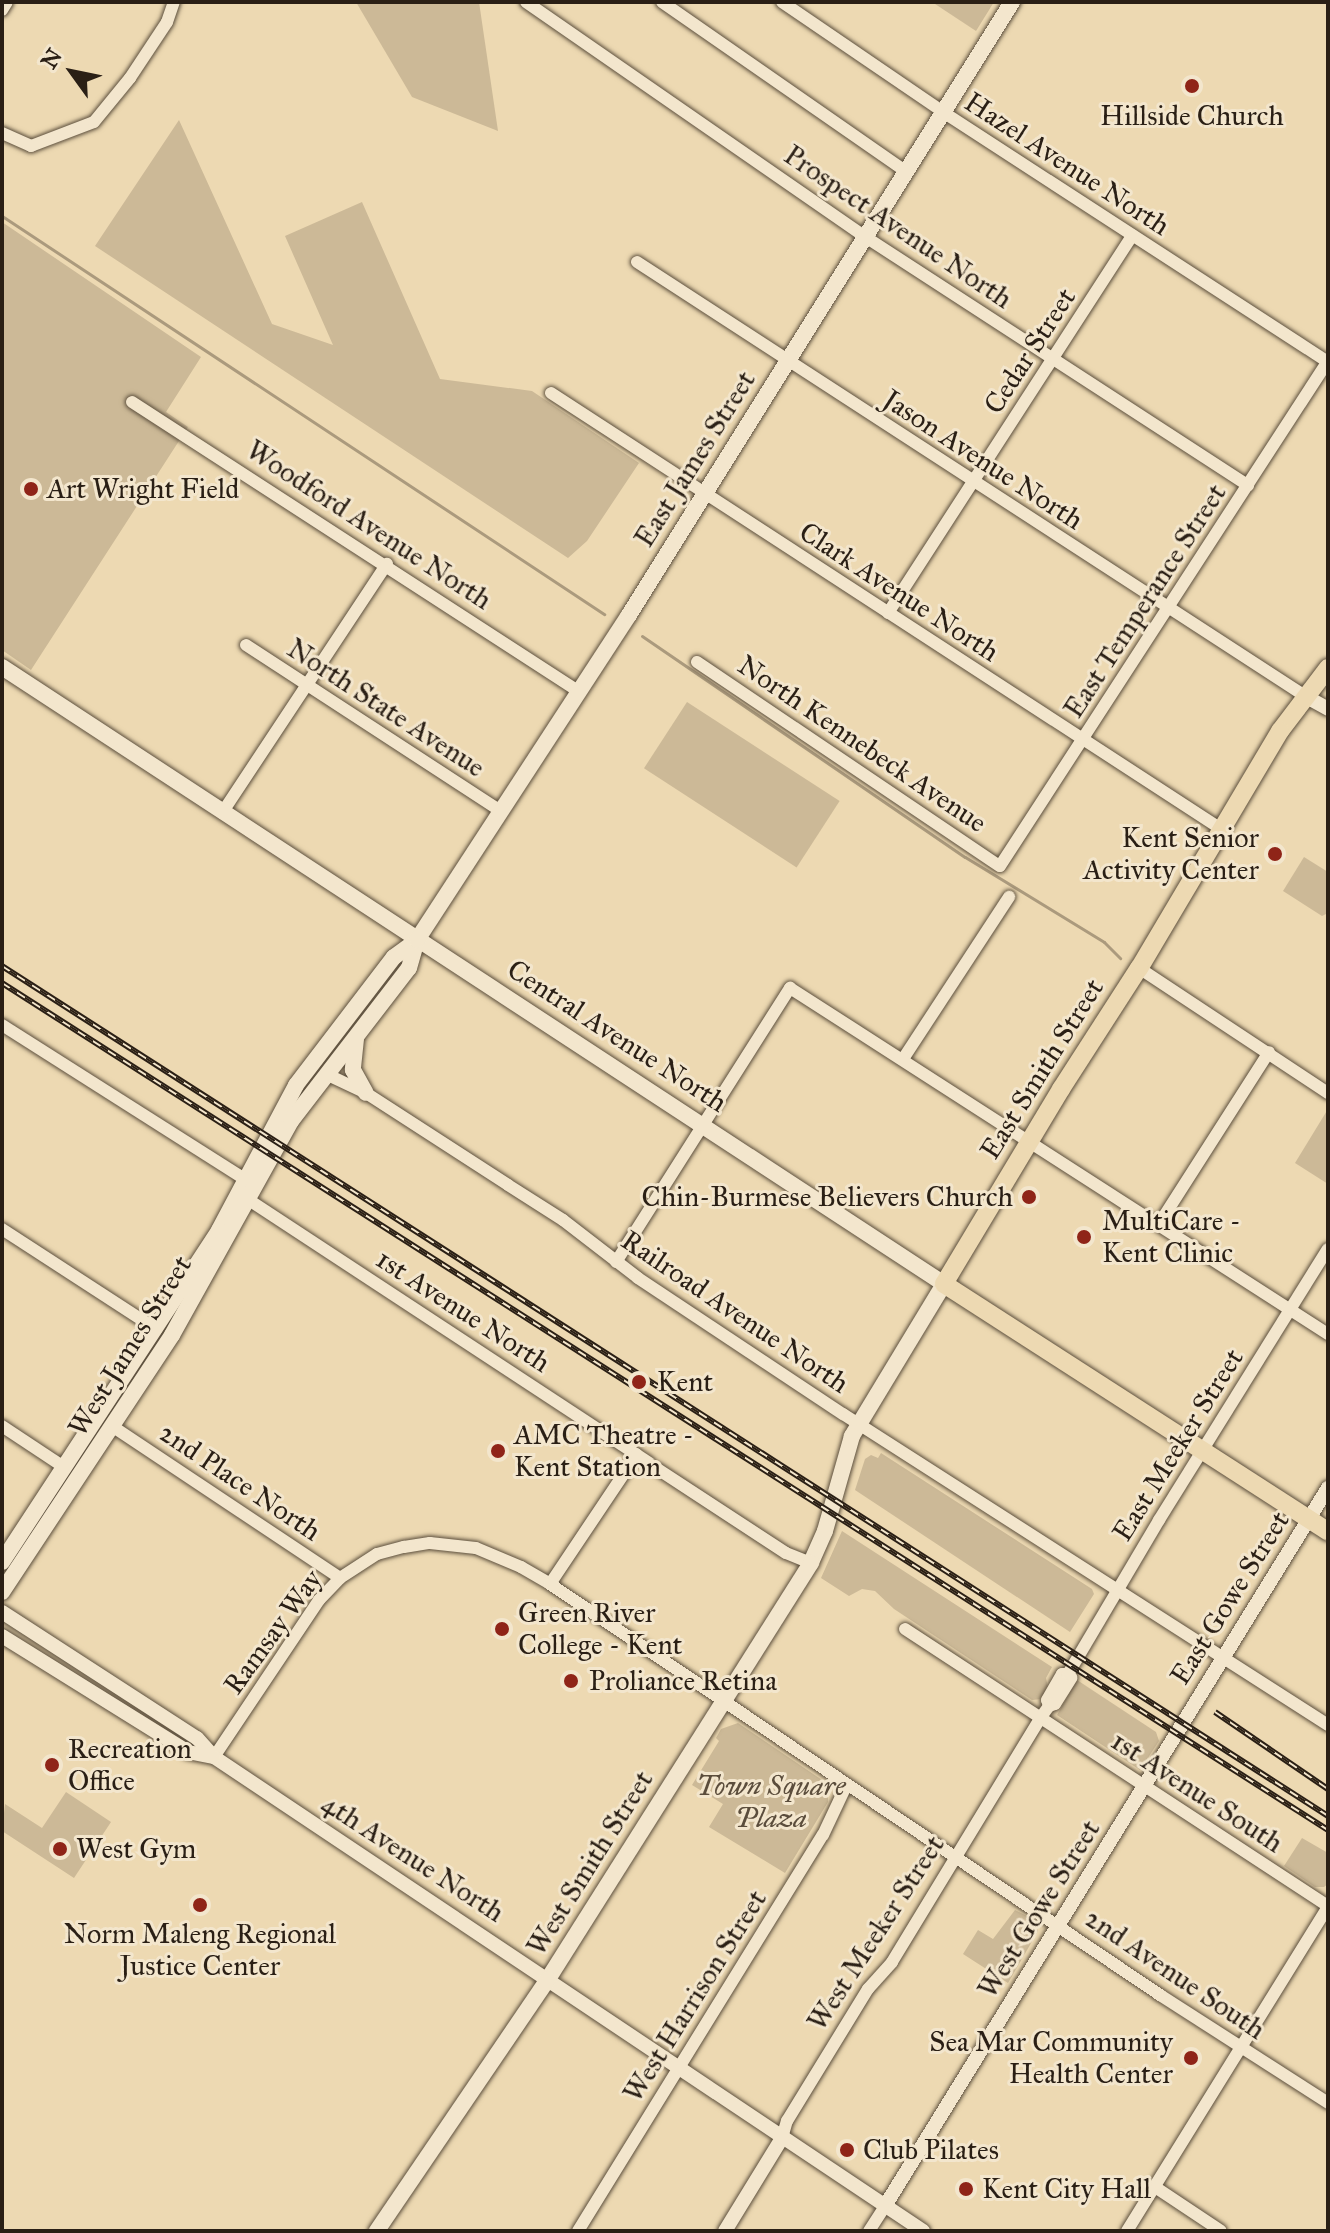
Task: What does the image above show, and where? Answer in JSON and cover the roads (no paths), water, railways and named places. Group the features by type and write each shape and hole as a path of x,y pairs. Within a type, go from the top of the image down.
{"main road":[{"name":"East James Street","path":"291,1121 409,968 417,940 704,495 1012,2"},
{"name":"Central Avenue North","path":"2,667 944,1284 1328,1531"},
{"name":"East Smith Street","path":"828,1513 839,1472 860,1424 1029,1140 1139,968 1221,829 1305,696 1328,668"},
{"name":"East James Street","path":"246,1180 275,1120 312,1062 394,957 417,940"},
{"path":"357,1034 353,1067 358,1083 366,1093"},
{"name":"West James Street","path":"2,1592 175,1329 291,1121"},
{"name":"West James Street","path":"2,1562 156,1329 219,1230 246,1180"},
{"path":"112,1426 110,1415 136,1374 136,1360"},
{"name":"West Smith Street","path":"377,2231 548,1979 811,1563 828,1513"}],"street":[{"path":"2,10 7,2"},
{"path":"2,133 31,146 94,122 130,78 167,22 174,2"},
{"name":"Prospect Avenue North","path":"526,2 864,236 1248,485"},
{"path":"662,2 905,171"},
{"name":"Hazel Avenue North","path":"782,2 943,112 1328,362"},
{"name":"Cedar Street","path":"888,613 1133,235"},
{"name":"Jason Avenue North","path":"637,262 1305,696"},
{"name":"East Temperance Street","path":"1000,866 1328,362"},
{"name":"Clark Avenue North","path":"551,393 1221,829"},
{"name":"Woodford Avenue North","path":"132,402 387,564 578,691"},
{"path":"222,813 387,564"},
{"name":"North State Avenue","path":"246,645 501,811"},
{"name":"North Kennebeck Avenue","path":"697,662 1000,866"},
{"path":"1305,696 1328,709"},
{"path":"903,1059 1009,897"},
{"path":"1139,968 1328,1093"},
{"path":"616,1262 790,988 1328,1334"},
{"path":"2,1025 246,1180"},
{"path":"1159,1224 1269,1052"},
{"name":"Railroad Avenue North","path":"326,1074 366,1093 563,1220 616,1262 860,1424 1116,1592 1328,1725"},
{"name":"1st Avenue North","path":"249,1200 786,1553 811,1563"},
{"path":"2,1229 156,1329"},
{"name":"East Meeker Street","path":"1070,1671 1328,1249"},
{"path":"2,1426 64,1467"},
{"name":"2nd Place North","path":"112,1426 340,1578"},
{"path":"550,1584 637,1454"},
{"name":"East Gowe Street","path":"1176,1736 1328,1488"},
{"name":"Ramsay Way","path":"214,1757 319,1600 340,1578 377,1554 411,1545 446,1543 503,1558 550,1584 847,1784"},
{"name":"4th Avenue North","path":"2,1612 197,1738 214,1757 923,2231"},
{"path":"905,1629 1041,1717"},
{"name":"4th Avenue North","path":"2,1636 188,1752 214,1757"},
{"name":"West Meeker Street","path":"725,2231 782,2138 787,2121 860,2002 892,1962 1041,1717 1049,1706 1055,1704 1071,1678 1070,1671"},
{"name":"1st Avenue South","path":"1041,1717 1328,1906"},
{"name":"West Gowe Street","path":"869,2231 1176,1736"},
{"name":"2nd Avenue South","path":"847,1784 1328,2103"},
{"name":"West Harrison Street","path":"578,2231 823,1835 847,1784"},
{"path":"1127,2231 1328,1906"},
{"path":"1155,2187 1221,2231"}],"waterway":[{"path":"2,216 604,614"},
{"path":"642,636 965,857 1104,942 1120,958"}],"railway":[{"path":"2,966 1328,1816"},
{"path":"2,983 1328,1830"},
{"path":"1215,1712 1328,1789"}],"place":[{"name":"Hillside Church","path":"1192,86"},
{"name":"Art Wright Field","path":"31,489"},
{"name":"Kent Senior Activity Center","path":"1275,854"},
{"name":"Chin-Burmese Believers Church","path":"1029,1197"},
{"name":"MultiCare - Kent Clinic","path":"1084,1237"},
{"name":"Kent","path":"639,1382"},
{"name":"AMC Theatre - Kent Station","path":"498,1451"},
{"name":"Green River College - Kent","path":"502,1629"},
{"name":"Proliance Retina","path":"571,1681"},
{"name":"Recreation Office","path":"52,1765"},
{"name":"West Gym","path":"60,1849"},
{"name":"Norm Maleng Regional Justice Center","path":"200,1905"},
{"name":"Sea Mar Community Health Center","path":"1191,2058"},
{"name":"Club Pilates","path":"847,2150"},
{"name":"Kent City Hall","path":"966,2189"}],"park label":[{"name":"Town Square Plaza","path":"771,1802"}]}
